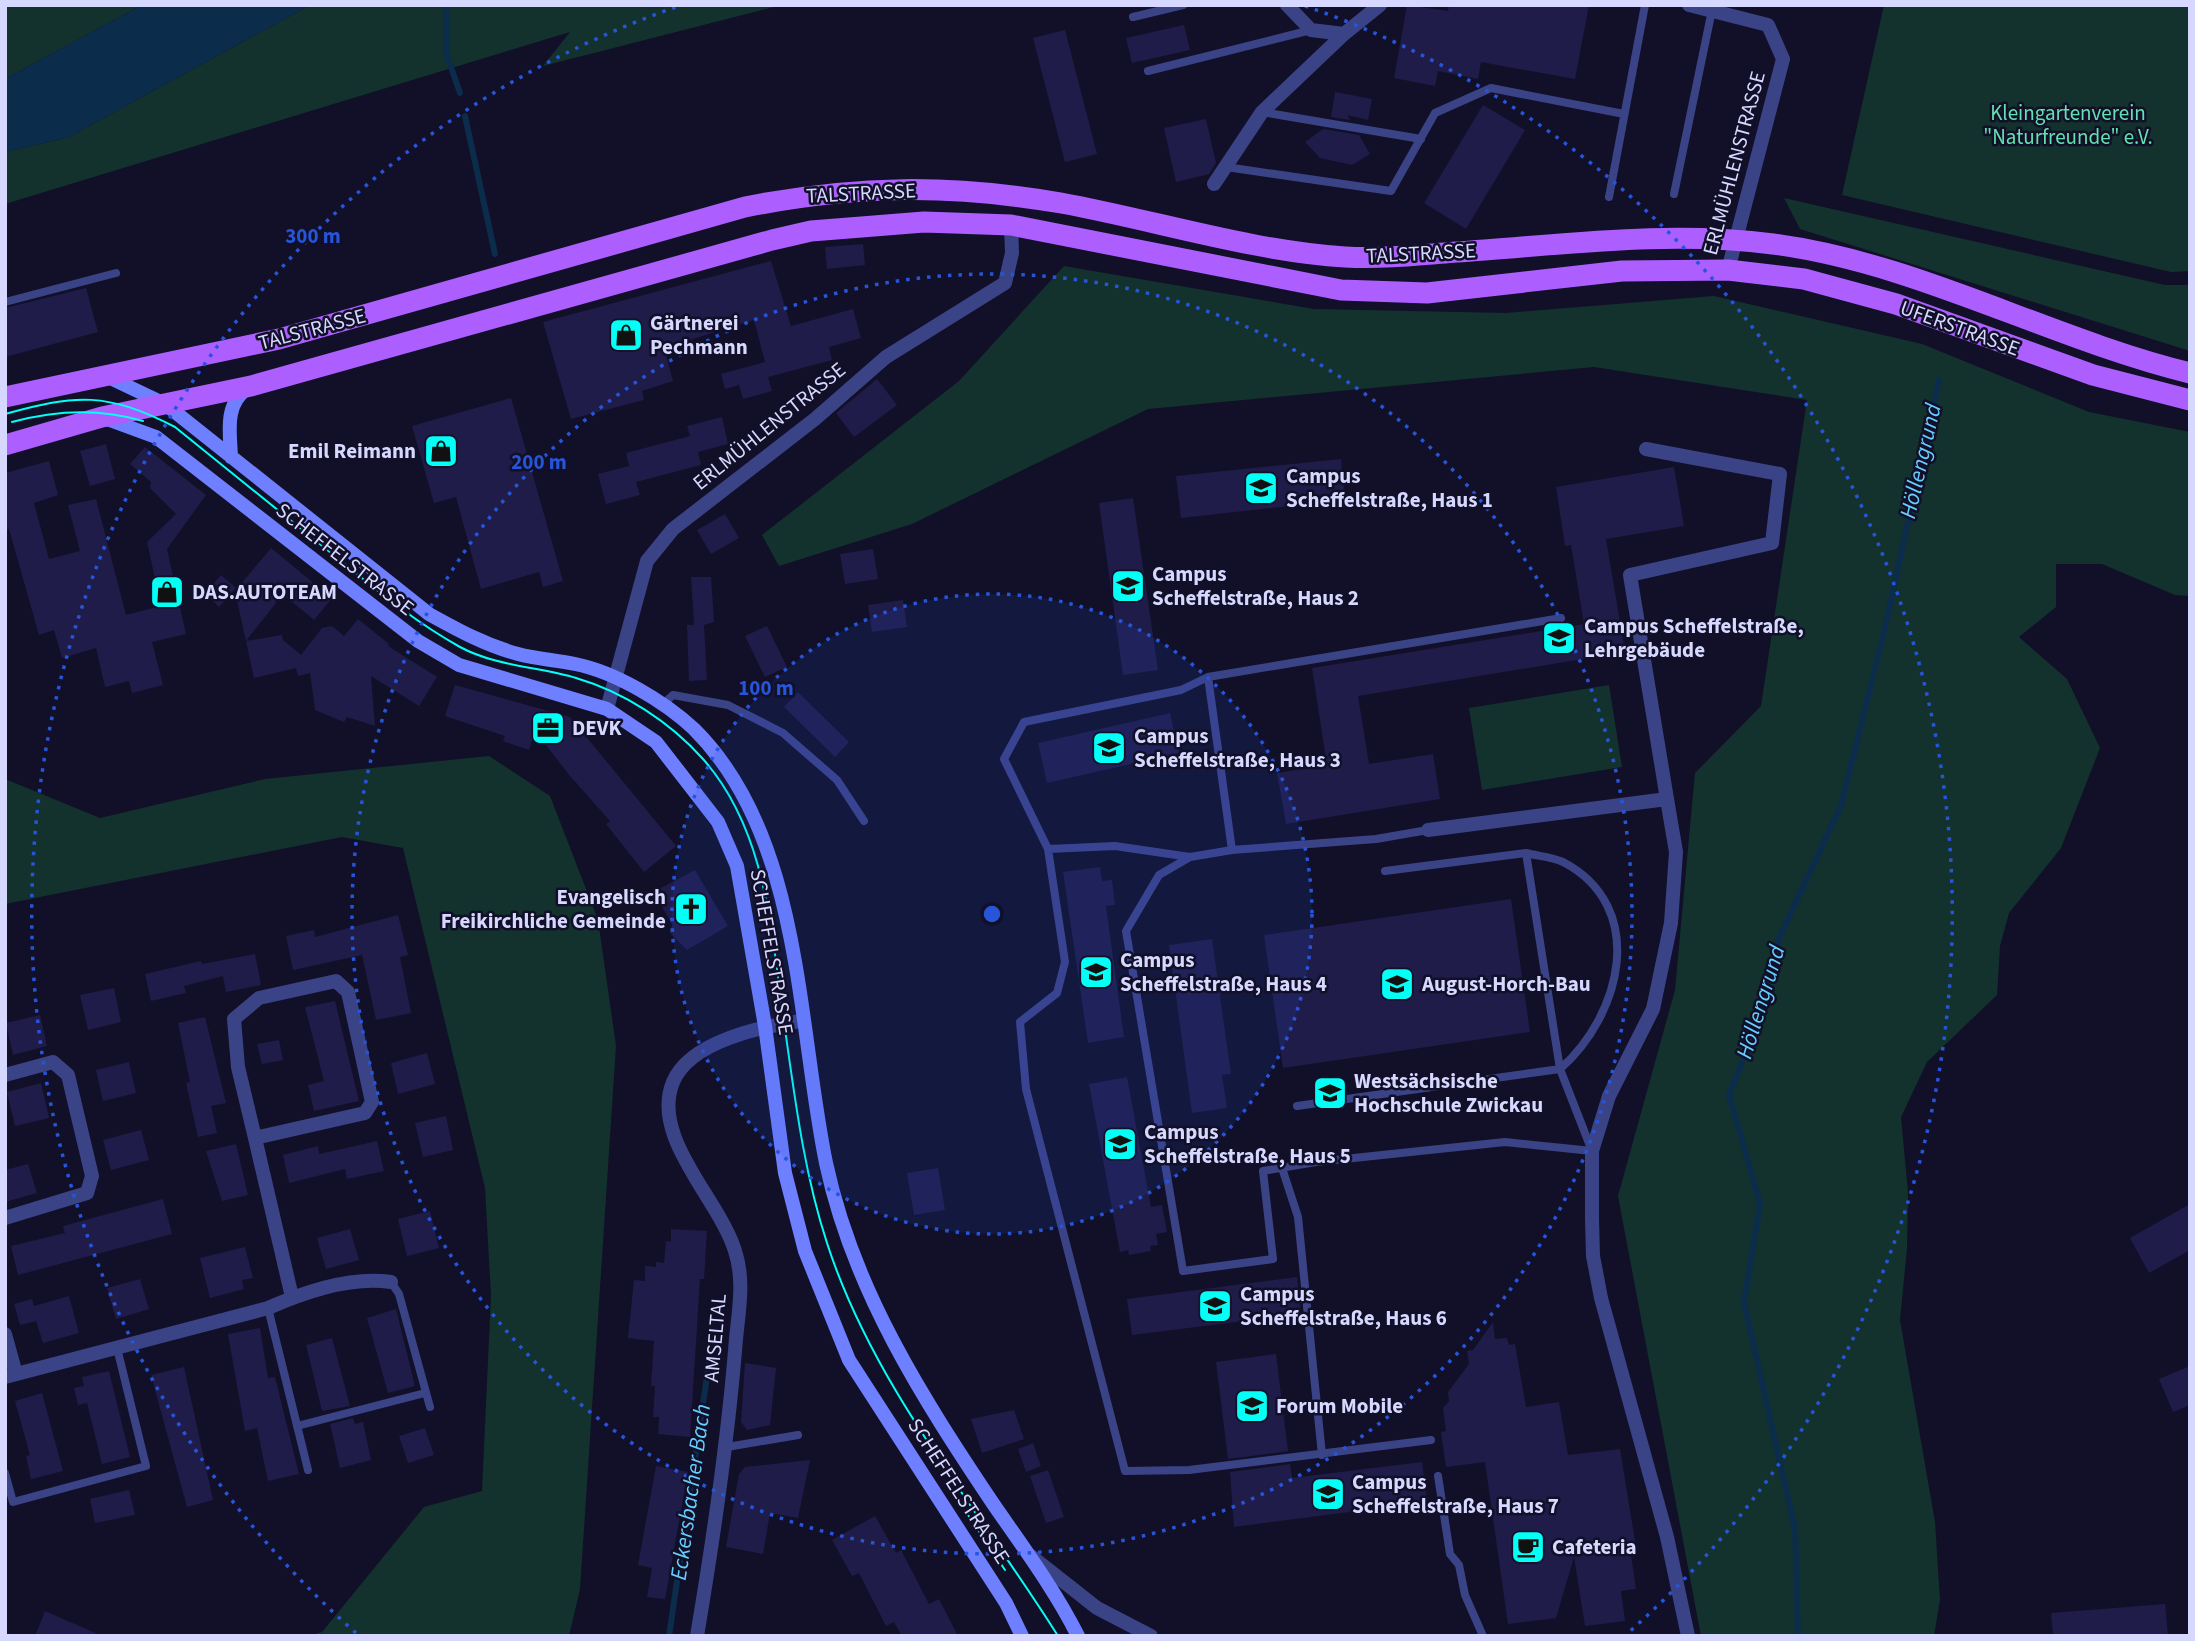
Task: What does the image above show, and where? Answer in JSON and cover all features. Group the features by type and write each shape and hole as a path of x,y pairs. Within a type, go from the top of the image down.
{"main road":[{"name":"TALSTRASSE","path":"5,397 103,375 149,369 279,339 745,207 806,195 868,188 987,192 1344,257 1412,255 1620,240 1735,240"},
{"name":"TALSTRASSE","path":"5,445 102,417 142,400 165,404 251,386 811,231 924,222 1011,225 1341,290 1427,293 1622,271 1683,268 1728,270"},
{"name":"UFERSTRASSE","path":"1735,240 1794,247 1893,271 2086,344 2190,373"},
{"name":"UFERSTRASSE","path":"1728,270 1804,279 1896,304 2093,375 2190,400"}],"street":[{"path":"1287,5 1311,30 1344,34"},
{"path":"1213,184 1262,112 1344,34 1380,5"},
{"name":"ERLMÜHLENSTRASSE","path":"1689,5 1768,25 1783,59 1728,270"},
{"name":"ERLMÜHLENSTRASSE","path":"607,709 647,561 673,530 815,419 886,357 1005,283 1012,253 1011,225"},
{"path":"103,375 142,400 149,369"},
{"path":"231,457 229,420 232,406 251,386"},
{"name":"SCHEFFELSTRASSE","path":"142,400 156,437"},
{"name":"SCHEFFELSTRASSE","path":"165,404 429,614 473,639 521,655 578,664 615,678 662,705 693,728 716,756 749,804 770,854 789,930 827,1163 844,1232 867,1291 890,1336 962,1457 1078,1636"},
{"name":"SCHEFFELSTRASSE","path":"102,417 156,437 418,642 459,665 607,709 656,742 718,822 737,866 765,1026 785,1172 805,1251 849,1360 1006,1603 1022,1636"},
{"path":"1646,449 1780,474 1772,543 1630,575 1676,852 1671,923 1653,1009 1609,1096 1592,1151 1593,1256 1667,1537 1688,1636"},
{"path":"1428,830 1667,799"},
{"path":"255,1138 365,1113 372,1102 348,992 336,981 258,998 234,1018 238,1067 292,1297"},
{"name":"AMSELTAL","path":"697,1636 727,1447 741,1297 736,1252 718,1213 690,1169 668,1119 672,1083 683,1065 700,1051 765,1026 802,1021"},
{"path":"5,1075 53,1062 68,1075 92,1176 87,1194 5,1218"},
{"path":"5,1334 10,1376 268,1308 292,1297 368,1279 391,1282"},
{"name":"SCHEFFELSTRASSE","path":"1026,1552 1097,1608 1151,1636"}],"lane":[{"path":"1133,16 1183,5"},
{"path":"1609,197 1645,5"},
{"path":"1674,194 1712,10"},
{"path":"1148,71 1311,30"},
{"path":"1226,167 1391,191 1436,113 1491,88 1624,114"},
{"path":"1262,112 1421,139"},
{"path":"5,302 116,273"},
{"path":"1431,1440 1189,1470 1125,1471 1067,1257 1026,1089 1020,1022 1056,993 1065,962 1048,849 1004,758 1024,722 1181,690 1208,677 1561,618"},
{"path":"1208,677 1231,850"},
{"path":"662,705 673,695 728,705 783,733 836,780 864,821"},
{"path":"1048,849 1115,846 1190,857 1231,850 1376,839 1428,830"},
{"path":"1190,857 1159,874 1126,931 1183,1271 1273,1259 1263,1171 1505,1142 1592,1151 1560,1069 1526,853"},
{"path":"1297,1106 1560,1069 1577,1054 1606,1009 1618,974 1615,932 1600,896 1587,878 1561,861 1526,853 1385,871"},
{"path":"1282,1168 1298,1217 1322,1455"},
{"path":"391,1282 399,1294 430,1407"},
{"path":"268,1308 309,1470"},
{"path":"5,1473 13,1502 146,1466 117,1348"},
{"path":"297,1426 425,1394"},
{"path":"727,1447 798,1435"},
{"path":"1438,1476 1450,1554 1459,1565 1465,1595 1483,1636"}],"green space":[{"path":"5,5 142,5 5,79"},
{"path":"310,5 782,5 543,66 570,32 5,204 5,152 69,137"},
{"name":"Kleingartenverein \"Naturfreunde\" e.V.","path":"1884,5 2190,5 2190,271 2171,272 1842,195"},
{"path":"1784,198 2165,285 2190,285 2190,351 1800,229"},
{"path":"1064,266 1314,309 1506,313 1714,296 1922,344 2089,412 2190,432 2190,596 2175,595 2102,564 2056,564 2056,607 2019,637 2067,679 2100,748 2061,848 2009,913 2000,946 1997,995 1927,1062 1901,1117 1908,1193 1907,1248 1900,1320 1935,1522 1940,1600 1934,1636 1701,1636 1618,1196 1675,990 1695,773 1761,706 1807,400 1594,367 1148,409 912,524 779,566 762,535 959,381"},
{"path":"1609,685 1622,767 1482,790 1469,708"},
{"path":"489,756 550,796 598,920 616,1046 580,1589 569,1636 309,1636 322,1632 424,1507 482,1491 491,1295 485,1188 403,848 342,837 5,904 5,779 100,818 265,779"}],"water":[{"path":"142,5 310,5 69,137 5,152 5,79"}],"building":[{"path":"1407,5 1448,11 1449,5 1589,5 1575,79 1481,62 1478,79 1438,71 1435,86 1394,78"},
{"path":"1184,25 1190,50 1132,63 1126,38"},
{"path":"1065,30 1097,154 1065,162 1033,38"},
{"path":"1335,92 1372,99 1368,120 1347,115 1350,120 1331,117"},
{"path":"1483,105 1525,130 1466,229 1424,203"},
{"path":"1206,119 1216,163 1209,174 1176,182 1164,128"},
{"path":"1323,129 1359,135 1370,154 1352,165 1320,158 1305,142"},
{"path":"863,244 865,265 827,269 825,247"},
{"name":"Gärtnerei Pechmann","path":"771,261 791,326 853,309 861,338 829,347 832,360 768,377 772,391 743,399 739,385 725,389 721,374 765,362 754,320 664,348 673,381 642,391 644,400 571,419 543,322"},
{"path":"86,288 98,332 5,357 5,308"},
{"path":"877,379 897,405 854,437 836,413"},
{"path":"511,398 563,581 543,587 539,572 481,589 456,497 434,503 412,426"},
{"path":"722,417 728,444 698,452 701,465 636,482 640,495 606,504 598,474 629,466 626,453 690,436 687,426"},
{"path":"106,444 115,479 90,486 80,451"},
{"path":"145,447 206,495 167,549 186,634 152,642 163,685 132,693 129,681 105,687 96,648 62,658 54,630 39,635 9,529 5,530 5,473 49,461 58,495 34,503 49,559 80,551 68,505 96,499 126,615 161,606 147,542 176,514 150,488 151,482 130,464"},
{"name":"Campus Scheffelstraße, Haus 1","path":"1341,459 1345,500 1181,518 1176,476"},
{"name":"Campus Scheffelstraße, Lehrgebäude","path":"1674,467 1684,526 1606,539 1625,652 1358,696 1369,764 1433,754 1440,799 1286,824 1277,773 1327,765 1312,668 1584,624 1571,545 1565,546 1556,487"},
{"name":"Campus Scheffelstraße, Haus 2","path":"1133,498 1158,670 1123,675 1099,503"},
{"path":"725,514 739,538 711,554 697,530"},
{"path":"271,548 332,598 314,620 273,586 276,603 246,641 235,591"},
{"path":"873,549 878,579 845,584 840,554"},
{"path":"221,575 236,588 219,607 205,594"},
{"path":"691,577 711,577 714,622 704,625 707,680 689,681 687,625 694,625"},
{"path":"903,600 907,627 872,632 868,605"},
{"path":"358,619 389,644 388,646 437,677 419,706 371,676 375,726 347,717 344,722 315,710 310,673 298,676 296,668 254,678 246,641 282,635 283,640 301,655 322,628 332,626 344,636"},
{"path":"767,626 787,667 765,677 745,636"},
{"path":"455,685 570,717 676,846 644,872 606,824 610,821 535,731 529,750 503,741 505,736 445,716"},
{"path":"798,692 849,742 835,757 784,707"},
{"name":"Campus Scheffelstraße, Haus 3","path":"1170,713 1179,753 1047,783 1038,743"},
{"name":"Campus Scheffelstraße, Haus 4","path":"1100,867 1102,881 1112,880 1115,905 1106,906 1124,1037 1088,1043 1063,872"},
{"name":"Evangelisch Freikirchliche Gemeinde","path":"695,870 728,926 687,950 670,933 672,925 657,897 657,890"},
{"name":"August-Horch-Bau","path":"1511,899 1530,1032 1283,1068 1264,935"},
{"path":"398,915 408,955 400,957 411,1013 376,1020 362,955 293,970 286,936 314,930 315,937"},
{"path":"1212,939 1231,1074 1222,1075 1227,1108 1192,1113 1169,945"},
{"path":"255,954 261,985 226,992 223,976 184,986 186,993 151,1001 145,974 201,961 202,964"},
{"path":"114,988 121,1022 88,1030 80,995"},
{"path":"335,1001 359,1101 314,1111 308,1085 324,1081 305,1007"},
{"path":"40,1015 47,1046 13,1055 6,1023"},
{"path":"205,1017 226,1103 211,1106 217,1133 198,1137 186,1083 190,1082 178,1023"},
{"path":"279,1040 283,1060 262,1064 257,1044"},
{"path":"427,1053 435,1084 398,1094 391,1063"},
{"path":"129,1062 136,1093 103,1101 96,1070"},
{"name":"Campus Scheffelstraße, Haus 5","path":"1127,1077 1151,1207 1162,1205 1167,1232 1156,1234 1158,1245 1150,1246 1151,1251 1129,1255 1128,1250 1120,1252 1089,1084"},
{"path":"41,1083 49,1118 15,1126 7,1092"},
{"path":"446,1116 453,1150 423,1157 415,1123"},
{"path":"141,1130 149,1160 111,1170 103,1140"},
{"path":"377,1141 384,1171 347,1179 345,1169 289,1183 283,1155 318,1146 319,1154"},
{"path":"236,1144 248,1195 222,1201 206,1151"},
{"path":"28,1164 37,1193 5,1202 5,1170"},
{"path":"938,1168 945,1210 914,1215 907,1173"},
{"path":"163,1199 172,1234 18,1275 11,1246 65,1233 63,1226"},
{"path":"2190,1204 2190,1250 2149,1273 2130,1238"},
{"path":"430,1211 439,1248 407,1256 398,1219"},
{"path":"350,1229 359,1260 326,1269 317,1238"},
{"path":"671,1229 707,1231 704,1279 700,1279 690,1437 658,1434 659,1417 653,1417 655,1386 651,1386 654,1341 628,1338 634,1280 645,1281 645,1266 656,1267 656,1262 664,1263 666,1241 671,1242"},
{"path":"245,1247 253,1278 242,1280 244,1289 210,1298 200,1258"},
{"name":"Campus Scheffelstraße, Haus 6","path":"1297,1277 1301,1314 1132,1335 1127,1299"},
{"path":"140,1279 149,1309 116,1319 107,1288"},
{"path":"69,1296 79,1333 43,1343 36,1321 20,1325 14,1304 32,1299 34,1306"},
{"path":"396,1309 415,1386 388,1393 367,1318"},
{"path":"1493,1322 1495,1339 1507,1338 1509,1345 1515,1344 1526,1407 1559,1402 1568,1455 1620,1449 1636,1547 1630,1548 1636,1589 1621,1591 1625,1621 1585,1626 1574,1557 1556,1618 1508,1624 1485,1462 1446,1467 1441,1432 1446,1431 1443,1408 1449,1401 1448,1392 1469,1364 1467,1351 1473,1350"},
{"path":"260,1328 268,1378 275,1377 299,1474 268,1481 257,1428 245,1431 228,1334"},
{"path":"332,1338 350,1406 322,1411 306,1345"},
{"name":"Forum Mobile","path":"1276,1354 1288,1451 1228,1459 1216,1362"},
{"path":"745,1363 776,1368 770,1425 747,1430 741,1422"},
{"path":"2190,1366 2190,1405 2173,1412 2159,1379"},
{"path":"184,1367 213,1500 187,1507 151,1375"},
{"path":"109,1371 130,1457 102,1464 87,1403 78,1405 74,1388 84,1386 82,1377"},
{"path":"42,1393 63,1471 31,1479 26,1456 30,1455 15,1401"},
{"path":"1014,1410 1024,1439 982,1453 971,1419"},
{"path":"353,1418 355,1424 363,1422 371,1460 340,1468 330,1424"},
{"path":"425,1428 434,1455 408,1463 399,1436"},
{"path":"1033,1443 1041,1466 1026,1472 1018,1449"},
{"path":"810,1460 798,1518 770,1513 763,1554 726,1547 739,1474 745,1467"},
{"name":"Campus Scheffelstraße, Haus 7","path":"1422,1462 1427,1502 1234,1527 1230,1472 1290,1464 1292,1478"},
{"path":"656,1466 688,1472 665,1599 647,1597 652,1568 638,1565"},
{"path":"1048,1470 1064,1517 1046,1523 1030,1476"},
{"path":"129,1490 135,1515 95,1523 90,1499"},
{"path":"875,1516 896,1553 901,1550 929,1604 939,1599 958,1636 902,1636 894,1622 886,1626 859,1573 852,1576 832,1540"},
{"path":"2165,1604 2168,1636 2053,1636 2051,1613"},
{"path":"45,1611 102,1636 35,1636"}],"waterway":[{"name":"Eckersbacher Bach","path":"446,5 446,53 460,93"},
{"name":"Eckersbacher Bach","path":"465,116 495,254"},
{"name":"Höllengrund","path":"1798,1636 1795,1529 1744,1302 1760,1204 1729,1095 1760,1017 1779,938 1841,806 1884,632 1939,380"},
{"name":"Eckersbacher Bach","path":"669,1636 711,1349"}],"tram line":[{"path":"5,414 52,403 91,400 130,407 175,427 378,591 443,637 488,658 562,674 611,691 661,721 703,759 724,786 740,816 762,880 805,1159 827,1243 847,1296 899,1397 1058,1636"},
{"path":"12,422 78,412 110,414 143,421"},
{"path":"968,1515 1005,1570"}],"place":[{"name":"Gärtnerei Pechmann","path":"626,335"},
{"name":"Emil Reimann","path":"441,451"},
{"name":"Campus Scheffelstraße, Haus 1","path":"1261,488"},
{"name":"Campus Scheffelstraße, Haus 2","path":"1128,586"},
{"name":"DAS.AUTOTEAM","path":"167,592"},
{"name":"Campus Scheffelstraße, Lehrgebäude","path":"1559,638"},
{"name":"DEVK","path":"548,728"},
{"name":"Campus Scheffelstraße, Haus 3","path":"1109,748"},
{"name":"Evangelisch Freikirchliche Gemeinde","path":"691,909"},
{"name":"Campus Scheffelstraße, Haus 4","path":"1096,972"},
{"name":"August-Horch-Bau","path":"1397,984"},
{"name":"Westsächsische Hochschule Zwickau","path":"1330,1093"},
{"name":"Campus Scheffelstraße, Haus 5","path":"1120,1144"},
{"name":"Campus Scheffelstraße, Haus 6","path":"1215,1306"},
{"name":"Forum Mobile","path":"1252,1406"},
{"name":"Campus Scheffelstraße, Haus 7","path":"1328,1494"},
{"name":"Cafeteria","path":"1528,1547"}]}
